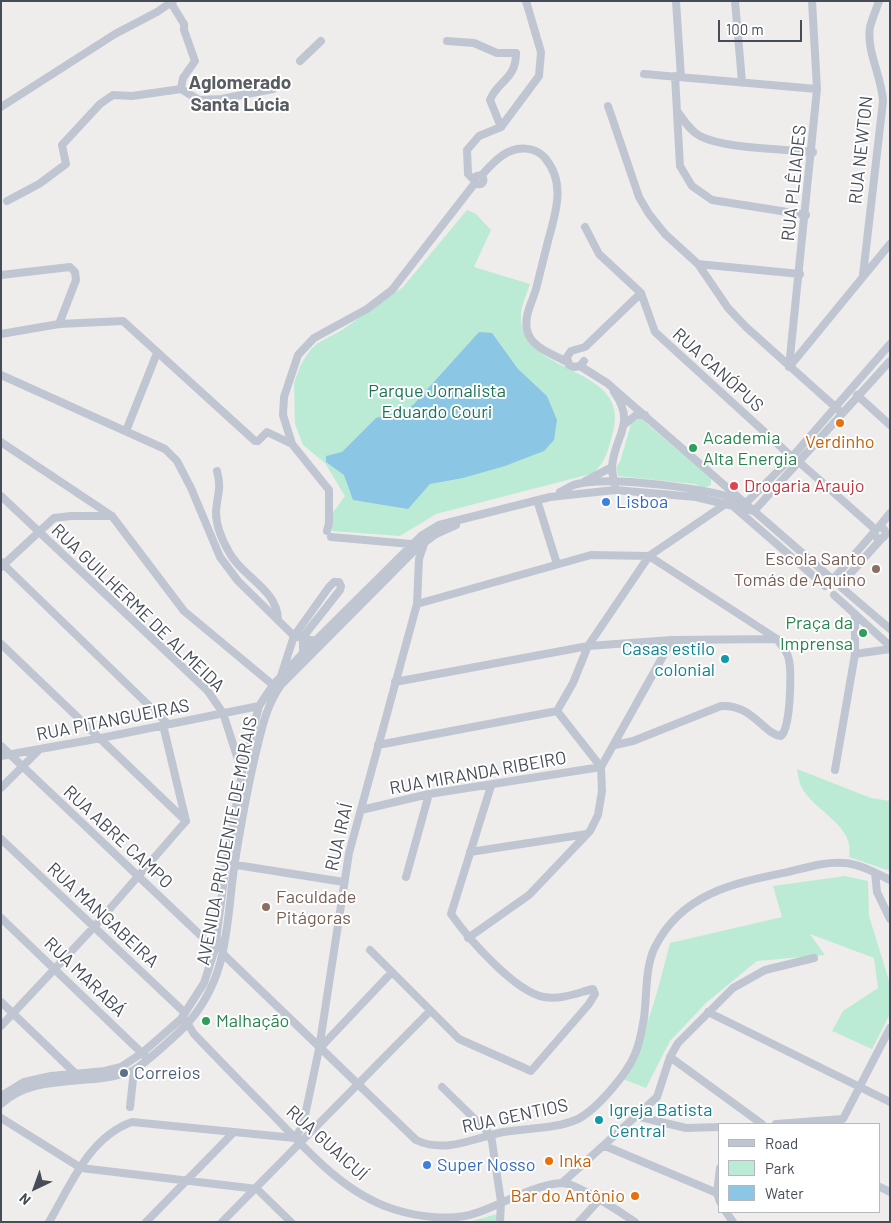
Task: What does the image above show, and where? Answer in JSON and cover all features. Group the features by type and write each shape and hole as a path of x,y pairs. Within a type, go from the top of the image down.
{"street":[{"path":"479,180 468,174 467,150 474,140 501,128 539,76 541,52 526,1"},
{"path":"676,1 677,111 680,166 692,186 712,200 806,215"},
{"path":"736,1 742,82"},
{"name":"RUA PLÊIADES","path":"789,366 813,152 817,89 812,1"},
{"name":"RUA NEWTON","path":"863,275 883,101 882,84 872,52 870,29 879,1"},
{"path":"1,107 115,34 172,2 184,24 184,30 194,61 183,78 181,89"},
{"path":"300,61 322,41"},
{"path":"447,41 474,43 497,52 516,53 516,67 504,84 493,93 490,100 501,128"},
{"path":"644,74 817,89"},
{"path":"7,201 39,184 66,164 62,145 100,104 113,95 132,96 181,89 199,100 222,99 273,88"},
{"path":"608,106 638,197 665,234 698,264 728,308 746,327 842,413"},
{"path":"677,111 690,129 712,140 726,144 813,152"},
{"path":"414,546 345,537 330,531 329,490 294,447 286,431 282,405 298,355 314,338 367,309 392,290 495,161 511,150 528,148 542,155 553,167 556,179 558,204 535,290 527,312 527,330 535,344 567,360 571,366 581,358 588,344 641,293"},
{"name":"RUA CANÓPUS","path":"584,227 599,254 641,293 655,332 795,460 876,530 876,537 886,536"},
{"path":"789,366 890,244"},
{"path":"698,264 800,274"},
{"path":"1,275 70,267 75,272 76,280 59,324"},
{"path":"1,334 59,324 123,321 255,441 258,441 267,432 294,447"},
{"path":"754,511 835,406 852,390 890,344"},
{"path":"567,360 571,351 581,358 597,375 833,577 887,627 890,640"},
{"path":"126,431 157,353"},
{"path":"746,503 795,460 859,397 890,361"},
{"path":"1,375 165,449 177,461 191,488 220,556 238,581 294,636 315,641"},
{"path":"607,383 623,407 625,424 612,467 615,485"},
{"path":"852,390 890,425"},
{"path":"625,424 636,416 645,415"},
{"path":"1,442 112,516 184,611 274,685"},
{"path":"550,497 612,467"},
{"path":"217,470 221,486 216,512 218,526 229,554 266,592 278,612 278,619"},
{"path":"696,497 710,491 717,483 715,475"},
{"path":"577,484 710,491 746,503"},
{"path":"281,677 315,641 414,546 439,525 550,497 615,485 696,497 754,511"},
{"name":"RUA GUILHERME DE ALMEIDA","path":"1,496 207,690 223,713 242,774"},
{"path":"537,500 557,564"},
{"path":"557,711 573,682 588,646 649,556 729,504"},
{"path":"729,504 824,586 827,592 834,595 890,647"},
{"path":"824,586 826,581 833,577 890,513"},
{"path":"112,516 60,516 54,518 2,565 166,725 186,821"},
{"path":"834,595 886,536"},
{"name":"RUA IRAÍ","path":"298,1141 320,1049 344,882 361,810 416,604 419,559 425,537"},
{"path":"390,542 404,556 419,559"},
{"path":"414,546 419,559"},
{"path":"416,604 591,555 649,556 777,639 788,655 790,670 787,725 781,736 774,734 754,717 730,706 721,706 633,741 615,745"},
{"name":"AVENIDA PRUDENTE DE MORAIS","path":"1,1104 28,1089 59,1082 108,1078 134,1070 145,1056 183,1025 212,988 224,955 234,866 250,780 271,701 281,686 404,556"},
{"name":"AVENIDA PRUDENTE DE MORAIS","path":"185,1013 204,983 215,949 226,863 242,774 259,706 281,677 294,636 329,587 334,582 338,582 341,586 338,592 303,637"},
{"path":"835,770 855,654 855,614"},
{"path":"299,667 304,652 303,637"},
{"path":"395,682 588,646 672,640 777,639"},
{"path":"468,938 529,895 587,834 598,815 602,791 601,766 615,745 672,640"},
{"path":"1,644 186,821"},
{"path":"290,644 304,652"},
{"path":"855,654 890,647"},
{"name":"RUA PITANGUEIRAS","path":"5,755 39,750 259,706"},
{"path":"378,745 557,711"},
{"path":"557,711 601,766"},
{"name":"RUA ABRE CAMPO","path":"1,746 5,755 22,767 215,949"},
{"path":"1,788 39,750"},
{"name":"RUA MIRANDA RIBEIRO","path":"361,810 429,794 491,786 601,766"},
{"path":"242,774 250,780"},
{"path":"370,950 458,1039 531,1071 595,994 593,989 560,998 542,997 517,984 468,938 451,914 491,786"},
{"path":"406,877 429,794"},
{"path":"1,1026 94,927 186,821"},
{"path":"470,852 587,834"},
{"name":"RUA MANGABEIRA","path":"1,839 185,1013"},
{"path":"226,863 234,866 344,882"},
{"name":"RUA GENTIOS","path":"224,955 416,1140 424,1144 440,1147 491,1135 564,1123 578,1119 592,1109 612,1087 634,1056 639,1044 647,982 654,948 667,929 698,899 724,887 818,865 844,863 890,880"},
{"path":"875,873 877,892 890,919"},
{"name":"RUA MARABÁ","path":"1,918 145,1056"},
{"path":"218,935 219,946 224,955"},
{"path":"635,1222 600,1199 562,1183 657,1097 670,1057 678,1043 708,1012 745,979 765,970 814,958"},
{"path":"320,1049 392,972"},
{"path":"1,1002 75,1073 70,1079 59,1082"},
{"path":"222,1222 257,1189 298,1141 358,1086 430,1011"},
{"path":"708,1012 890,1102"},
{"path":"183,1025 185,1013"},
{"name":"RUA GUAICUÍ","path":"183,1025 298,1141 338,1177 368,1198 393,1209 446,1220 478,1213 501,1202 562,1183"},
{"path":"795,1123 843,1120 862,1087 890,1028"},
{"name":"AVENIDA PRUDENTE DE MORAIS","path":"1,1096 24,1082 116,1068 145,1056"},
{"path":"670,1057 761,1123"},
{"path":"317,1062 331,1060"},
{"path":"130,1107 134,1070"},
{"path":"442,1087 491,1135 501,1202 500,1222"},
{"path":"636,1116 686,1128 718,1127"},
{"path":"1,1118 81,1168 187,1179 257,1189 291,1222"},
{"path":"49,1222 99,1141 112,1131 132,1122 298,1141"},
{"path":"146,1222 233,1134"},
{"path":"605,1146 717,1193"},
{"path":"718,1185 718,1196"},
{"path":"579,1222 600,1199"}],"green space":[{"name":"Parque Jornalista Eduardo Couri","path":"467,210 476,214 491,230 474,267 530,284 523,302 521,314 525,334 536,349 553,361 591,381 606,393 614,410 613,432 606,454 594,473 436,514 400,536 332,531 331,515 345,496 325,463 303,445 295,424 294,383 301,364 311,349 318,343 342,330 403,287"},
{"path":"641,418 647,420 647,424 711,478 711,485 704,488 695,484 618,476 616,467 620,462 631,424 634,420"},
{"path":"797,769 871,798 890,801 890,871 849,857 849,846 846,836 840,827 807,796 800,784"},
{"path":"845,876 868,881 869,916 890,984 890,1014 872,1049 832,1031 843,1011 878,988 874,958 810,934 825,955 757,961 707,1002 670,1041 646,1088 620,1078 645,1030 670,943 782,917 773,886"},
{"path":"497,1214 497,1222 469,1222"}],"water":[{"path":"479,332 492,333 518,369 547,396 557,420 554,440 544,451 505,466 463,478 430,484 408,509 353,500 344,475 326,462 326,456 342,452 376,418 408,409"}],"place":[{"name":"Verdinho","path":"840,423"},
{"name":"Academia Alta Energia","path":"693,448"},
{"name":"Drogaria Araujo","path":"734,486"},
{"name":"Lisboa","path":"606,502"},
{"name":"Escola Santo Tomás de Aquino","path":"876,569"},
{"name":"Praça da Imprensa","path":"863,633"},
{"name":"Casas estilo colonial","path":"725,659"},
{"name":"Faculdade Pitágoras","path":"266,907"},
{"name":"Malhação","path":"206,1021"},
{"name":"Correios","path":"124,1073"},
{"name":"Igreja Batista Central","path":"599,1120"},
{"name":"Inka","path":"549,1161"},
{"name":"Super Nosso","path":"427,1165"},
{"name":"Bar do Antônio","path":"635,1196"}],"district":[{"name":"Aglomerado Santa Lúcia","path":"240,94"}]}
